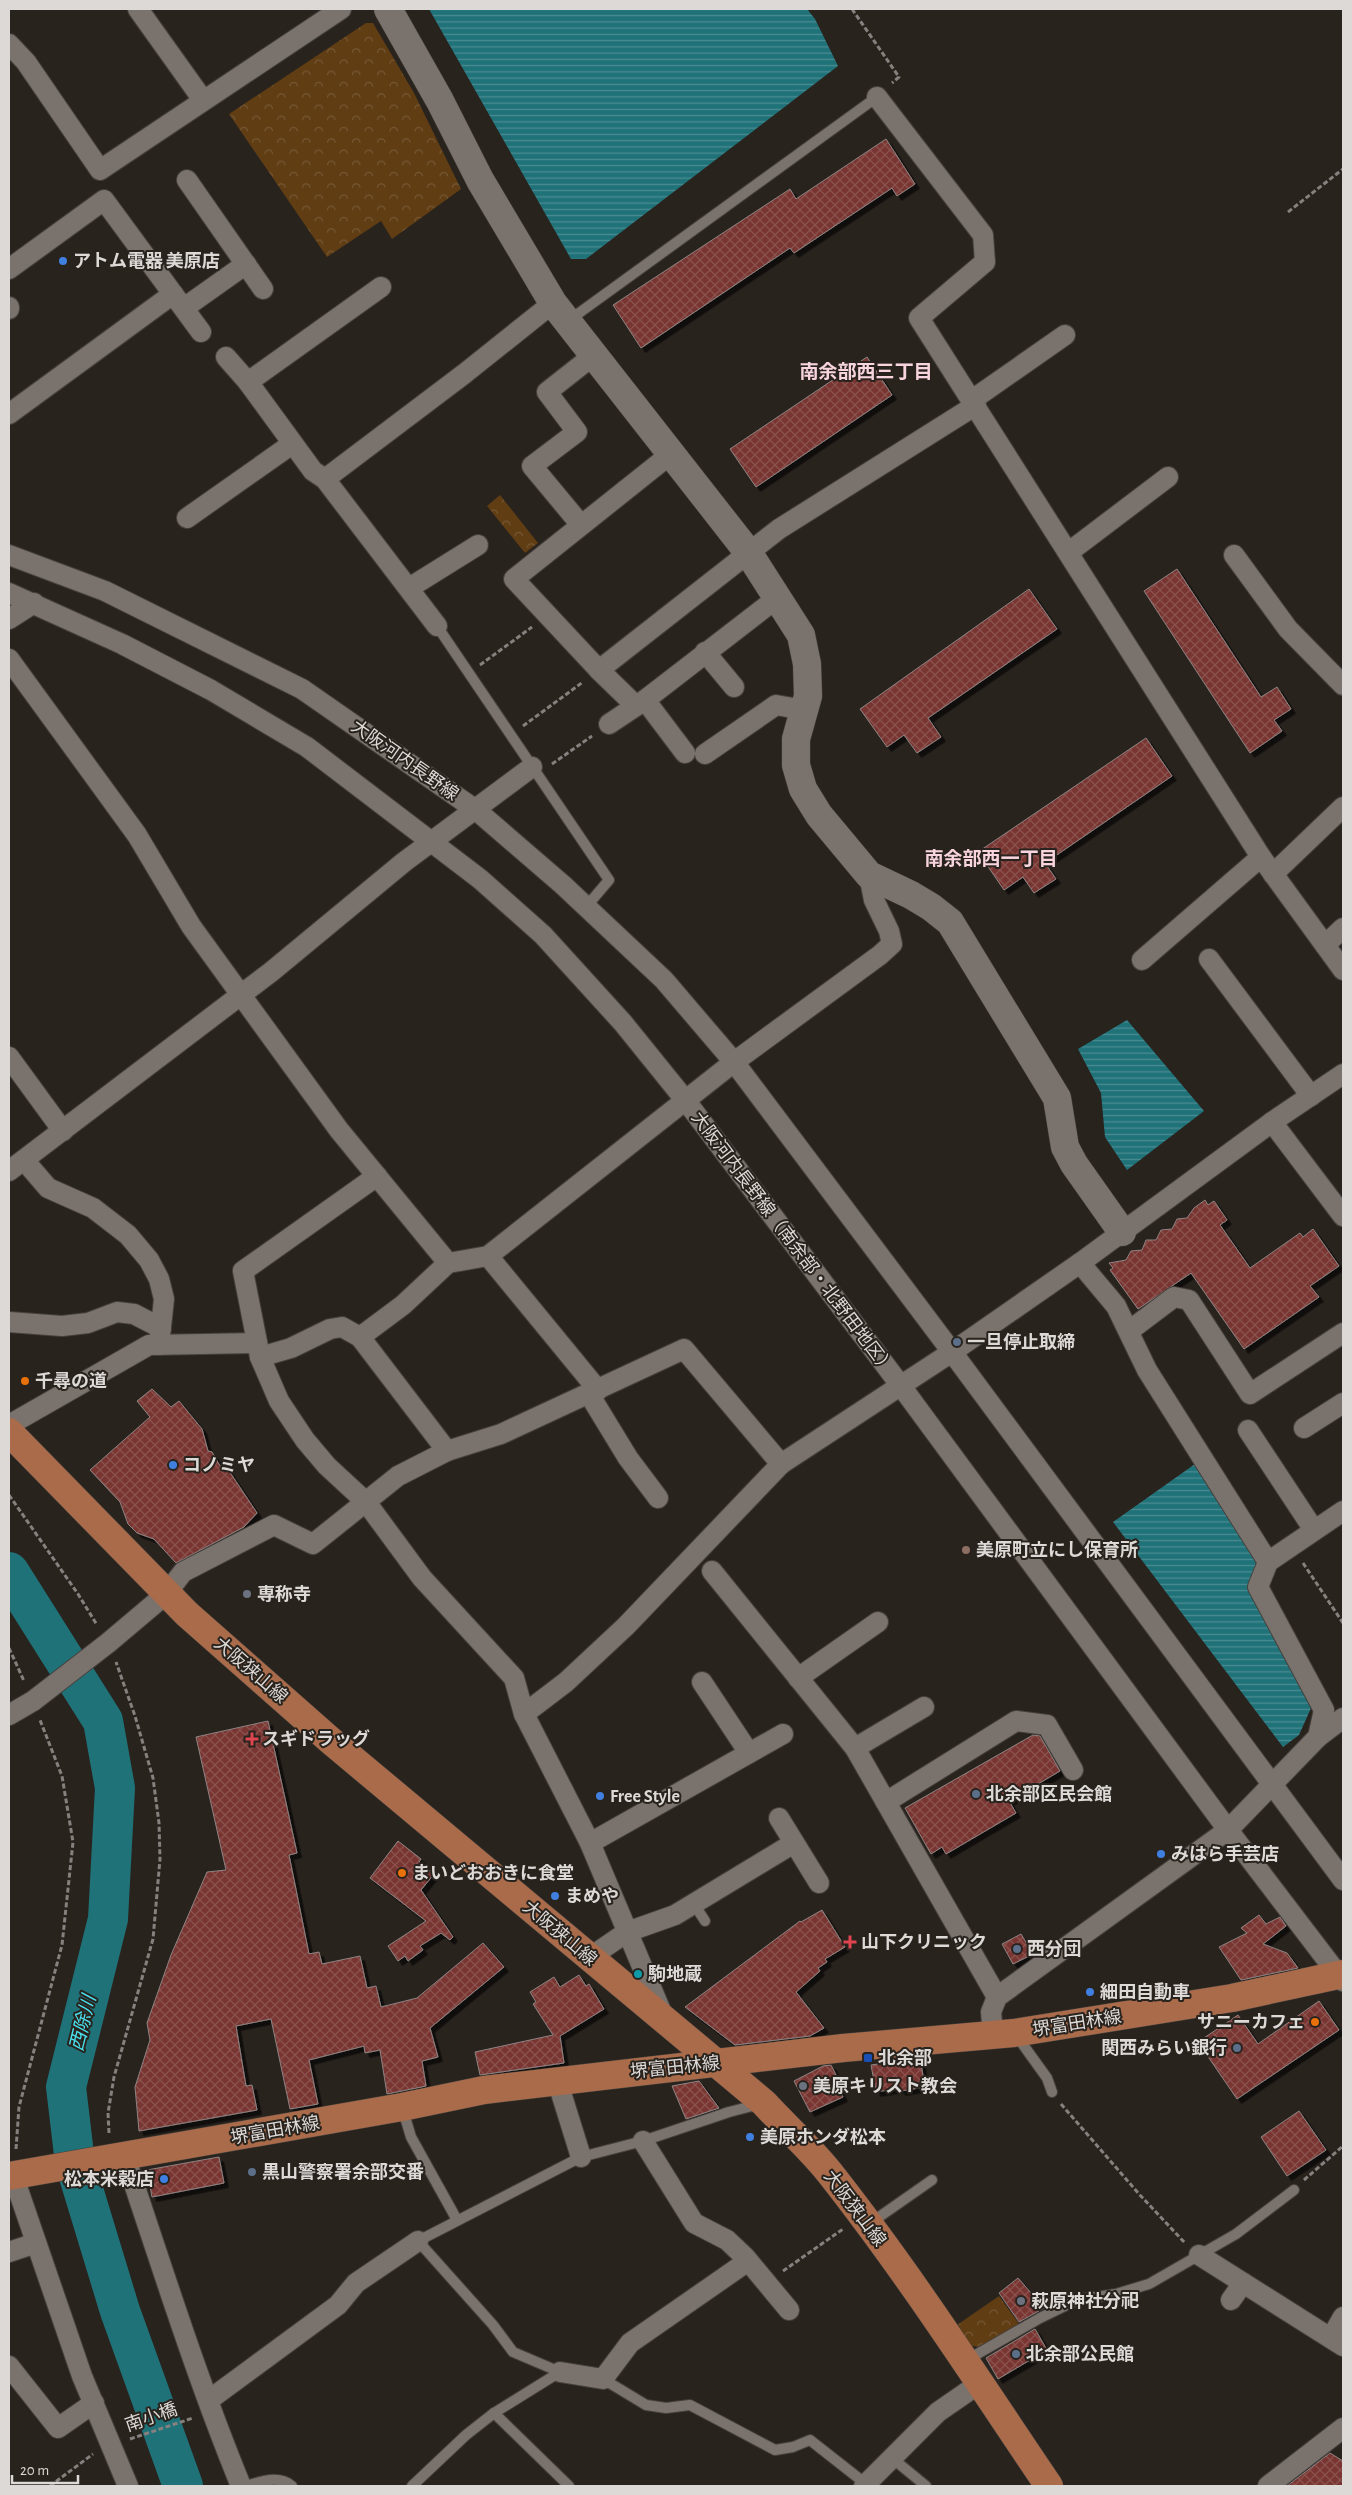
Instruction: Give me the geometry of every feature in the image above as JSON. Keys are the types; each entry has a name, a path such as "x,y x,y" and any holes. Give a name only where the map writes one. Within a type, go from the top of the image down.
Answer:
{"main road":[{"name":"大阪狭山線","path":"9,1432 166,1594 331,1741 764,2103 828,2170 972,2372 1050,2486"},
{"name":"堺富田林線","path":"15,2174 115,2150 402,2108 484,2090 843,2048 1004,2033 1232,1998 1342,1977"}],"street":[{"path":"9,44 26,62 100,170 202,100 341,9"},
{"path":"388,9 440,101 480,180 560,312 748,552 801,634 807,664 808,696 796,739 796,765 802,789 819,815 869,875 918,899 950,922 1057,1098 1064,1146 1074,1164 1122,1232"},
{"path":"140,10 202,100"},
{"path":"877,97 983,236 985,262 919,318 1261,857 1343,970"},
{"path":"188,180 264,289"},
{"path":"9,269 104,200 201,332"},
{"path":"9,414 178,301 246,264"},
{"path":"248,382 381,287"},
{"path":"325,479 464,374 560,312"},
{"path":"599,670 779,529 974,403 1065,335"},
{"path":"581,525 532,466 577,432 546,392 594,355"},
{"path":"226,357 248,382 292,444 314,471 325,479 436,626"},
{"path":"187,518 292,444"},
{"path":"672,453 514,578 599,670 640,703 685,753"},
{"path":"1069,552 1168,477"},
{"path":"409,588 478,545"},
{"name":"大阪河内長野線","path":"9,555 105,591 302,689 476,810 586,907 664,980 734,1062 952,1352 1343,1880"},
{"path":"1234,555 1288,629 1343,685"},
{"path":"9,593 122,644 211,690 307,747 480,879 543,935 623,1023 686,1101"},
{"path":"609,724 640,703 777,598"},
{"path":"9,619 34,603"},
{"path":"705,652 734,687"},
{"path":"9,659 138,835 190,926 240,995 339,1130 448,1263"},
{"path":"705,754 776,705 804,710"},
{"path":"9,1425 149,1345 160,1336 164,1299 159,1279 144,1254 128,1235 93,1208 48,1188 17,1166 240,995 404,862 476,810 490,796 535,770"},
{"path":"1273,874 1343,807"},
{"path":"1142,960 1261,857"},
{"path":"360,1337 403,1305 448,1263 488,1256 734,1062 880,955 892,944 889,932 874,900 869,875"},
{"path":"1325,945 1343,928"},
{"path":"1209,960 1244,989 1311,1096"},
{"path":"9,1057 63,1130"},
{"path":"524,1714 566,1682 626,1626 781,1464 952,1352 1080,1263 1272,1122 1343,1074"},
{"name":"大阪河内長野線（南余部・北野田地区）","path":"686,1101 901,1386 1228,1830 1342,1977"},
{"path":"1272,1122 1343,1216"},
{"path":"377,1176 243,1271 259,1350 279,1400 305,1440 327,1466 366,1502 422,1578 514,1678 524,1714 590,1843 666,2022"},
{"path":"488,1256 593,1392 628,1458 658,1498"},
{"path":"1080,1263 1116,1306 1147,1370 1268,1562"},
{"path":"1129,1331 1174,1297 1188,1300 1250,1394 1343,1333"},
{"path":"9,1322 62,1326 88,1323 118,1312 134,1314 160,1336 259,1350 292,1348 330,1328 342,1327 360,1337 447,1451"},
{"path":"9,1715 36,1699 106,1645 166,1594 183,1572 274,1524 313,1544 398,1476 447,1451 501,1434 684,1349 781,1464"},
{"path":"1304,1428 1343,1403"},
{"path":"1248,1430 1314,1530"},
{"path":"1318,1738 1324,1710 1258,1587 1268,1562 1343,1511"},
{"path":"712,1571 855,1748 997,1997"},
{"path":"798,1678 878,1622"},
{"path":"702,1682 749,1753"},
{"path":"855,1748 924,1707"},
{"path":"1004,2033 991,2012 997,1997 1228,1830 1318,1738 1343,1718"},
{"path":"886,1802 1016,1721 1047,1725 1073,1770"},
{"path":"590,1843 784,1734"},
{"path":"778,1818 819,1884"},
{"path":"590,1958 627,1932 675,1915 794,1843"},
{"path":"557,2080 581,2157"},
{"path":"643,2141 694,2223 727,2240 748,2261 789,2310"},
{"path":"115,2150 173,2302 204,2408 241,2486"},
{"path":"15,2174 36,2242 94,2403 128,2486"},
{"path":"204,2408 338,2305 356,2283 418,2241"},
{"path":"9,2252 36,2242"},
{"path":"1197,2256 1337,2342 1343,2317"},
{"path":"560,2372 603,2379 630,2343 748,2261"},
{"path":"1231,2300 1243,2283"},
{"path":"9,2366 58,2428 94,2403"},
{"path":"865,2485 938,2412 972,2372"},
{"path":"1268,2486 1343,2428"}],"lane":[{"path":"560,312 877,97"},
{"path":"436,626 609,880 586,907"},
{"path":"694,1904 706,1921"},
{"path":"1004,2033 1047,2078 1052,2092"},
{"path":"560,2372 513,2352 493,2325 418,2241 581,2157 643,2141 729,2112 764,2103"},
{"path":"402,2108 411,2137 457,2220"},
{"path":"865,2220 932,2180"},
{"path":"972,2372 1040,2318 1077,2300 1116,2294 1149,2284 1250,2224 1294,2190"},
{"path":"412,2486 466,2435 494,2413 560,2372"},
{"path":"603,2379 646,2405 666,2408 690,2406 775,2450 794,2447 810,2440 865,2485"},
{"path":"494,2413 569,2486"},
{"path":"892,2458 926,2486"},
{"path":"247,2486 265,2480 286,2482 292,2486"}],"path":[{"path":"852,9 899,76 877,97"},
{"path":"1288,212 1343,169"},
{"path":"468,673 549,615"},
{"path":"510,734 599,670"},
{"path":"535,770 609,724"},
{"path":"9,1495 78,1594 106,1645 135,1716 153,1778 159,1823 160,1859 153,1939 114,2077 108,2113 115,2150"},
{"path":"1291,1546 1343,1623"},
{"path":"9,1648 36,1699 62,1776 73,1842 62,1945 19,2107 15,2174"},
{"path":"1052,2092 1139,2194 1178,2233 1197,2256"},
{"path":"1294,2190 1343,2146"},
{"path":"766,2282 865,2220"},
{"name":"南小橋","path":"50,2486 110,2444 204,2408"}],"green space":[{"path":"366,23 373,23 414,93 461,189 392,239 381,221 327,257 229,114"},
{"path":"500,495 538,543 525,553 487,506"},
{"path":"999,2296 1019,2324 980,2347 972,2346 957,2325"}],"water":[{"path":"429,9 807,9 815,19 838,66 586,259 571,259"},
{"path":"1127,1020 1204,1111 1127,1170 1105,1137 1101,1093 1078,1049"},
{"path":"1195,1464 1258,1566 1248,1585 1311,1708 1299,1735 1283,1747 1113,1522"}],"building":[{"path":"886,139 915,184 897,196 892,188 794,253 790,248 641,348 613,305 790,189 796,199"},
{"path":"867,357 892,395 756,487 730,449"},
{"path":"1177,569 1261,697 1277,687 1291,709 1274,720 1282,731 1250,753 1144,591"},
{"path":"1029,589 1057,629 928,718 941,737 917,753 904,735 887,747 860,709"},
{"path":"1146,738 1172,776 1045,863 1056,879 1034,893 1023,877 1004,890 978,852"},
{"path":"1205,1200 1208,1205 1214,1201 1227,1220 1220,1225 1250,1268 1300,1233 1303,1237 1313,1229 1339,1266 1310,1286 1319,1297 1244,1349 1191,1273 1138,1309 1110,1270 1113,1268 1109,1263 1126,1260 1131,1251 1142,1250 1146,1240 1156,1240 1161,1230 1172,1229 1177,1219 1187,1218 1194,1208"},
{"path":"152,1389 171,1407 179,1401 202,1429 208,1451 212,1452 220,1466 229,1471 257,1513 244,1527 176,1563 154,1539 137,1533 128,1524 120,1502 90,1470 150,1417 137,1401"},
{"path":"268,1721 297,1853 289,1855 309,1954 319,1952 322,1964 360,1956 367,1988 376,1986 381,2007 417,1998 483,1943 504,1967 430,2028 438,2057 422,2061 426,2086 387,2094 380,2050 365,2053 364,2046 309,2060 318,2104 290,2109 271,2019 236,2026 246,2086 252,2085 257,2110 139,2131 135,2087 150,2040 147,2023 171,1955 207,1872 226,1870 196,1737"},
{"name":"北余部区民会館","path":"1033,1735 1040,1736 1060,1771 1009,1801 1016,1813 946,1854 942,1847 931,1854 905,1808"},
{"path":"398,1841 421,1859 419,1862 434,1874 421,1890 453,1937 450,1940 441,1933 420,1946 423,1950 408,1961 405,1956 398,1961 388,1946 426,1921 370,1878"},
{"path":"822,1910 845,1947 825,1959 827,1962 818,1968 820,1971 796,1992 824,2028 810,2036 735,2045 685,2007 800,1921"},
{"path":"1259,1915 1266,1924 1280,1917 1286,1926 1263,1944 1287,1953 1298,1968 1241,1980 1219,1947 1247,1933 1241,1928"},
{"name":"西分団","path":"1021,1934 1033,1954 1013,1964 1002,1944"},
{"path":"579,1975 586,1986 589,1984 604,2009 560,2036 564,2063 480,2075 475,2052 553,2035 533,2004 536,2002 530,1992 554,1977 560,1987"},
{"path":"1319,2001 1339,2030 1237,2099 1198,2042 1238,2015 1258,2044"},
{"path":"920,2058 925,2087 901,2091 900,2088 876,2092 871,2065"},
{"path":"831,2065 838,2079 835,2081 843,2097 810,2112 794,2081 823,2066"},
{"path":"699,2081 719,2108 686,2119 672,2086"},
{"path":"1299,2111 1326,2150 1287,2176 1261,2137"},
{"path":"219,2157 224,2183 152,2197 147,2170"},
{"name":"萩原神社分祀","path":"1018,2278 1044,2308 1019,2322 999,2293"},
{"name":"北余部公民館","path":"1035,2329 1047,2350 998,2379 986,2358"},
{"path":"1330,2453 1343,2461 1343,2486 1287,2486"}],"waterway":[{"name":"西除川","path":"9,1572 103,1721 115,1788 108,1919 66,2087 75,2163 120,2311 183,2486"}],"place":[{"name":"アトム電器 美原店","path":"63,261"},
{"name":"一旦停止取締","path":"957,1342"},
{"name":"千尋の道","path":"25,1381"},
{"name":"コノミヤ","path":"173,1465"},
{"name":"美原町立にし保育所","path":"966,1550"},
{"name":"専称寺","path":"247,1594"},
{"name":"スギドラッグ","path":"252,1739"},
{"name":"北余部区民会館","path":"976,1794"},
{"name":"Free Style","path":"600,1796"},
{"name":"みはら手芸店","path":"1161,1854"},
{"name":"まいどおおきに食堂","path":"402,1873"},
{"name":"まめや","path":"555,1896"},
{"name":"山下クリニック","path":"850,1942"},
{"name":"西分団","path":"1017,1949"},
{"name":"駒地蔵","path":"638,1974"},
{"name":"細田自動車","path":"1090,1992"},
{"name":"サニーカフェ","path":"1315,2022"},
{"name":"関西みらい銀行","path":"1237,2048"},
{"name":"北余部","path":"868,2058"},
{"name":"美原キリスト教会","path":"803,2086"},
{"name":"美原ホンダ松本","path":"750,2137"},
{"name":"黒山警察署余部交番","path":"252,2172"},
{"name":"松本米穀店","path":"164,2179"},
{"name":"萩原神社分祀","path":"1021,2301"},
{"name":"北余部公民館","path":"1016,2354"}],"district":[{"name":"南余部西三丁目","path":"866,371"},
{"name":"南余部西一丁目","path":"991,858"}]}
